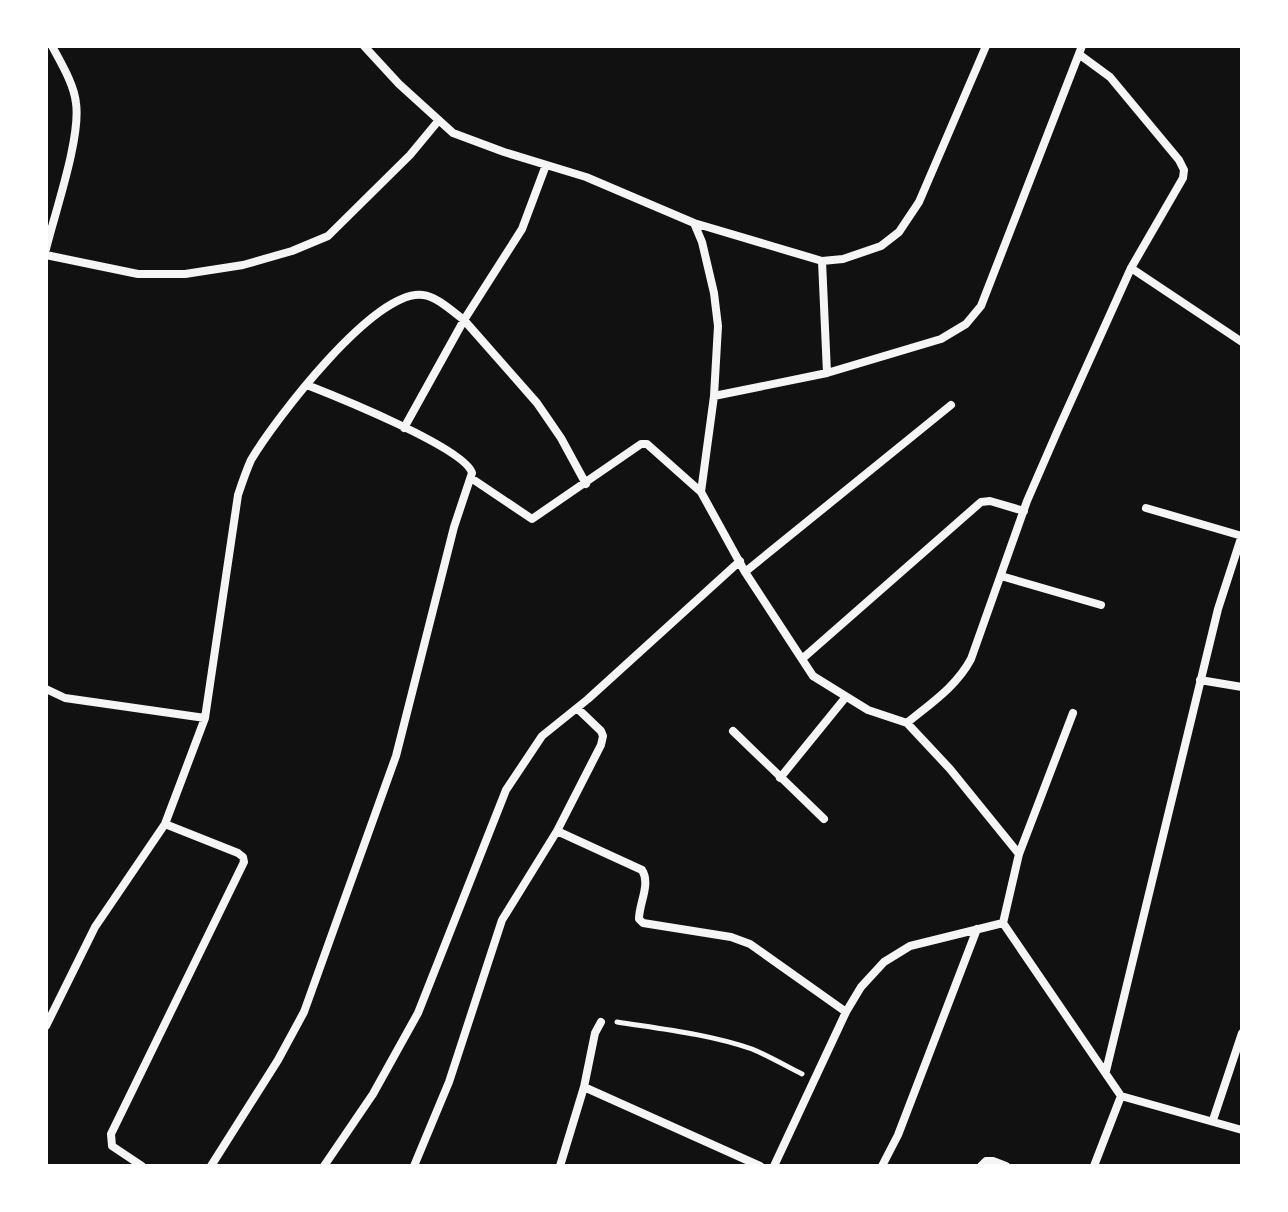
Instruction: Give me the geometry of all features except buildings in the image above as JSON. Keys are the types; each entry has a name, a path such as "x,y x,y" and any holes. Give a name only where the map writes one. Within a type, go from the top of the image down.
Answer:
{"street":[{"path":"46,249 75,136 76,102 52,46"},
{"path":"364,46 399,84 453,133 586,177 694,223 822,261 843,259 881,246 899,232 919,202 986,46"},
{"path":"714,396 827,373 941,339 966,324 981,306 1081,50 1110,77 1179,160 1184,170 1181,185 1131,268 1024,511 979,639 962,677 907,723"},
{"path":"46,255 138,274 185,274 243,265 292,251 328,236 410,155 439,120"},
{"path":"404,428 464,320 522,229 546,165"},
{"path":"694,223 702,242 717,315 714,396 701,492"},
{"path":"822,261 827,373"},
{"path":"1131,268 1242,342"},
{"path":"46,1026 95,927 165,824 205,718 238,495 251,461 327,359 386,305 406,295 425,294 464,320 537,403 561,438 586,484"},
{"path":"211,1166 278,1060 308,1000 396,756 454,527 471,478 468,464 404,428 307,385"},
{"path":"745,572 951,405"},
{"path":"471,478 532,519 641,444 647,444 701,492 745,572 813,676 868,710 907,723 950,769 1019,854"},
{"path":"802,659 981,502 990,501 1024,511"},
{"path":"1106,1071 1218,609 1242,536 1146,508"},
{"path":"324,1166 373,1094 418,1013 506,790 542,736 740,561"},
{"path":"1001,576 1101,605"},
{"path":"1200,680 1242,687"},
{"path":"46,689 65,698 205,718"},
{"path":"780,778 845,698"},
{"path":"414,1166 449,1082 502,920 557,831 603,736 577,708"},
{"path":"1073,713 1019,854 1003,923 1121,1096 1242,1130"},
{"path":"733,731 824,819"},
{"path":"142,1166 112,1146 111,1134 244,862 238,853 165,824"},
{"path":"557,831 642,870 646,879 639,919 643,923 731,937 750,944 846,1012"},
{"path":"774,1166 846,1012 861,987 884,962 910,946 1003,923"},
{"path":"882,1166 898,1135 977,929"},
{"path":"560,1166 584,1087 595,1033 601,1022"},
{"path":"1213,1120 1242,1033"},
{"path":"584,1087 760,1166"},
{"path":"1094,1166 1121,1096"},
{"path":"981,1166 986,1161 993,1161 1006,1166"}],"path":[{"path":"601,1022 732,1043 755,1050 814,1080"}]}
